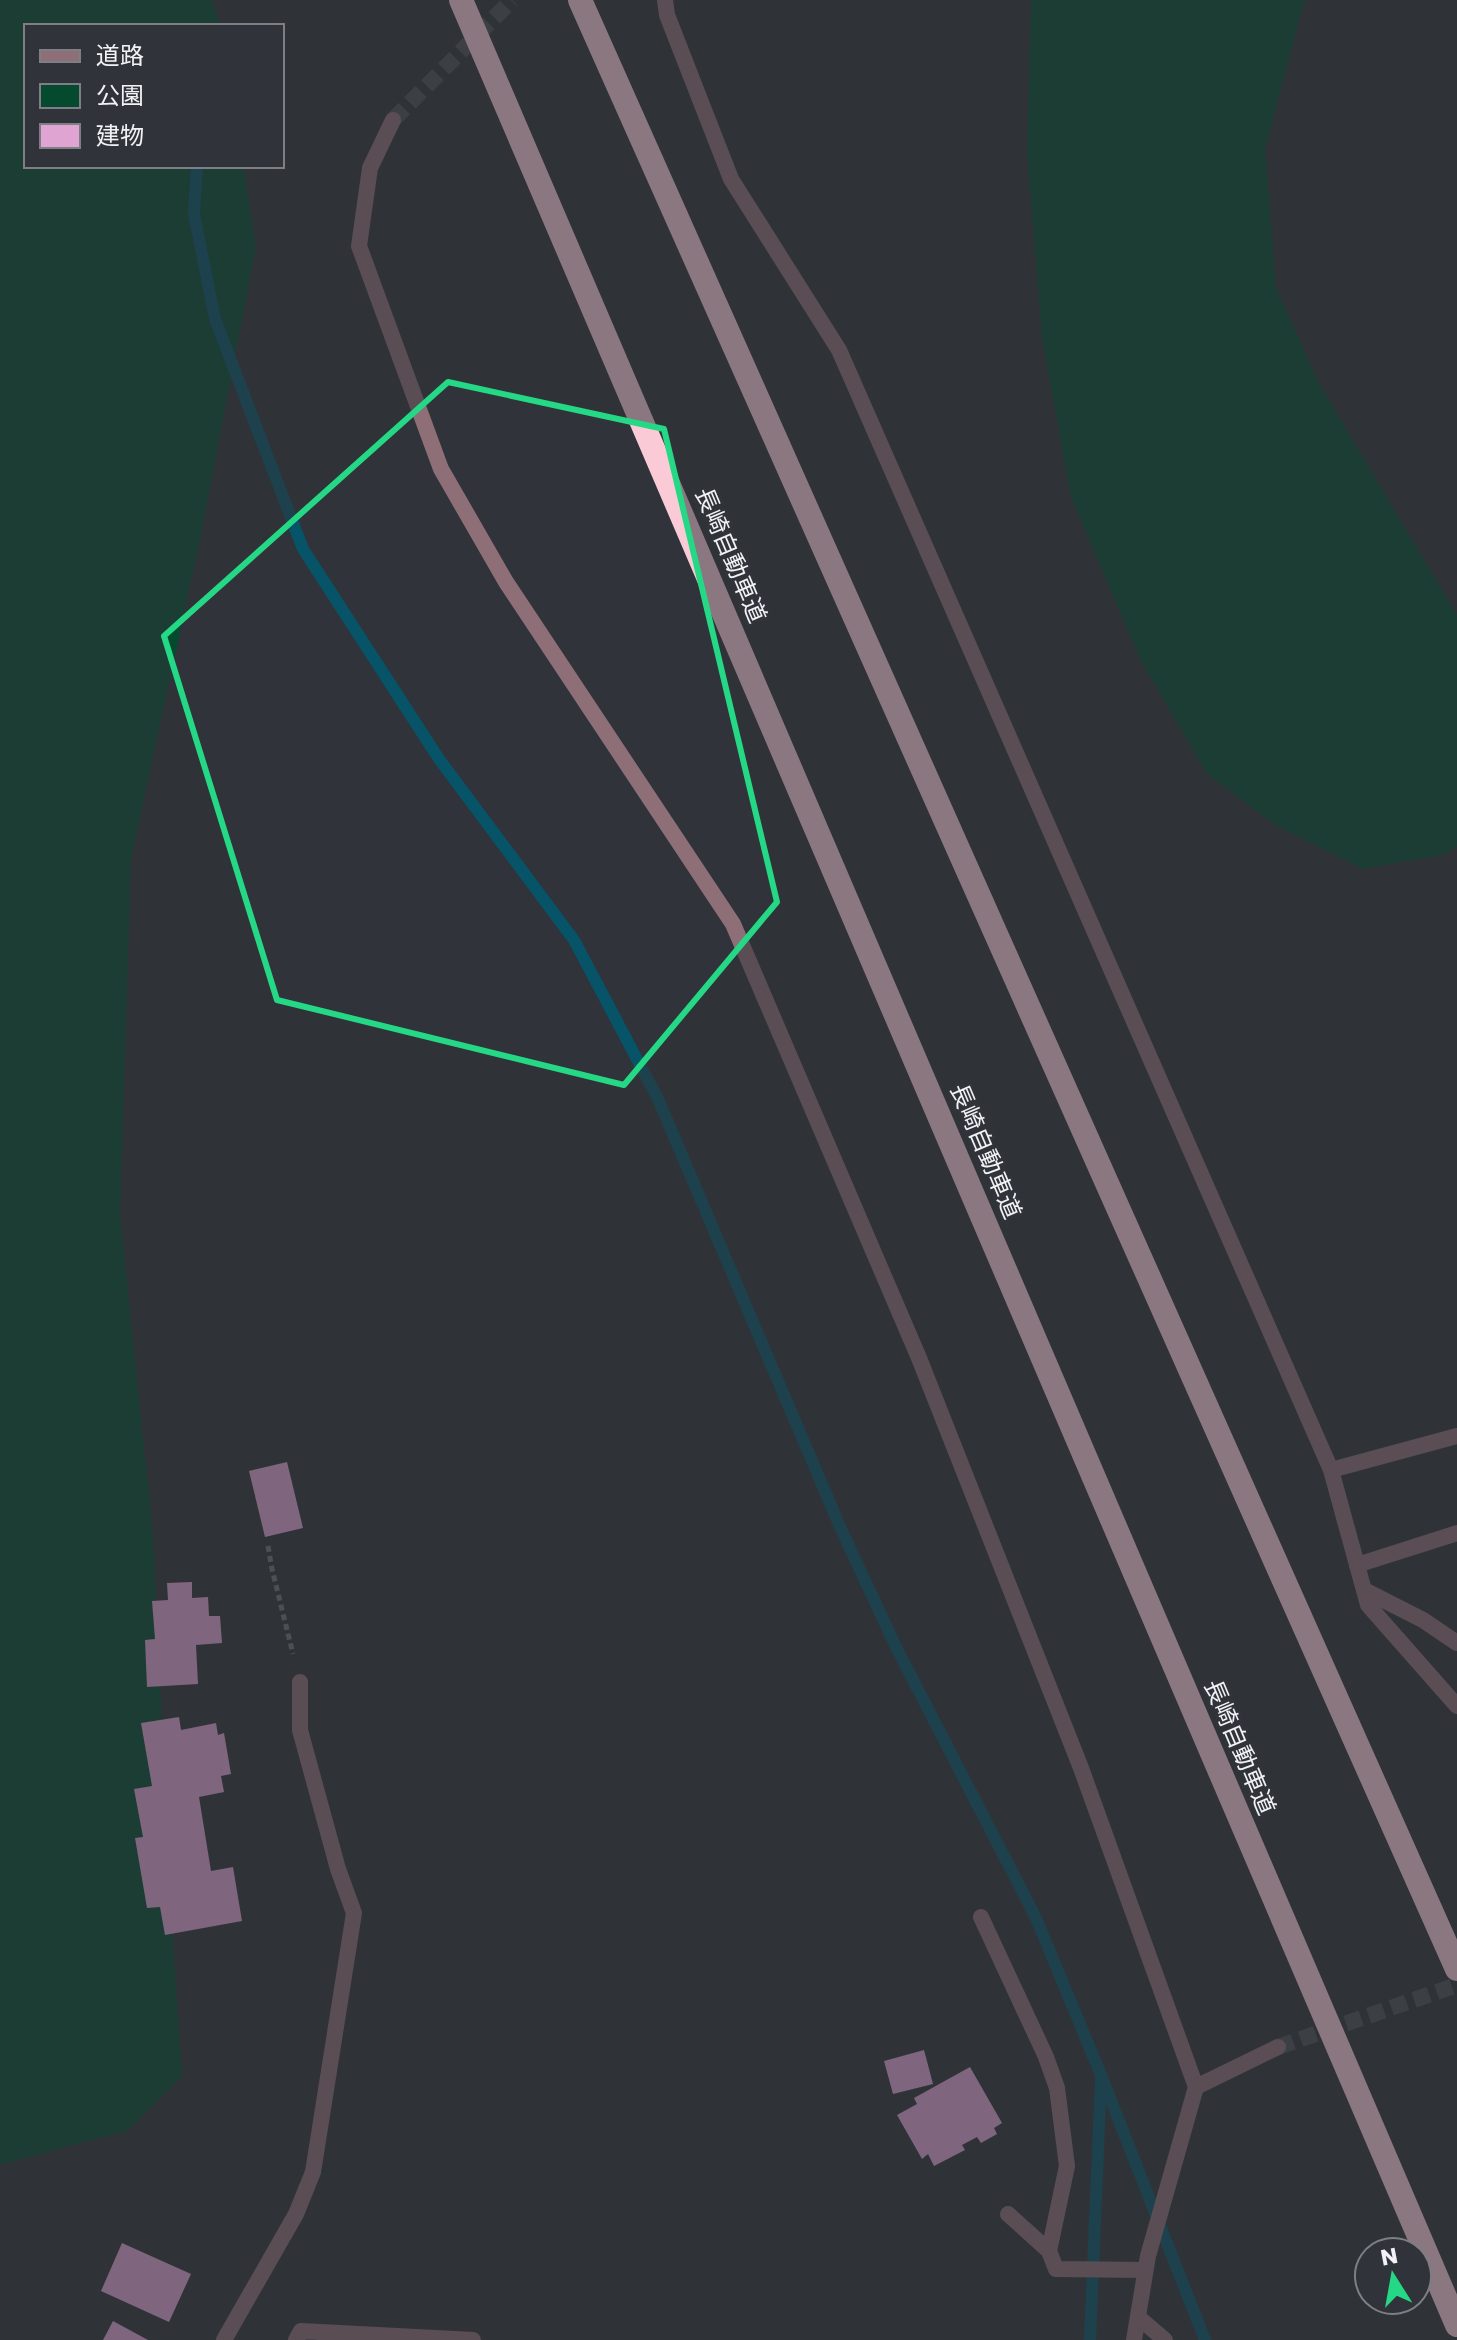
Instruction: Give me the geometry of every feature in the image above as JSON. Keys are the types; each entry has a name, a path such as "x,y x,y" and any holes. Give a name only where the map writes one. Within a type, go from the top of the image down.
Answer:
{"highway":[{"name":"長崎自動車道","path":"461,0 1457,2325"},
{"path":"580,0 1457,1969"}],"street":[{"path":"665,0 667,15 731,179 839,350 1331,1470 1368,1605 1457,1706"},
{"path":"393,120 370,168 359,246 441,469 506,582 733,924 919,1358 1081,1768 1196,2087 1146,2263 1134,2340"},
{"path":"1331,1470 1457,1436"},
{"path":"1357,1565 1457,1533"},
{"path":"1364,1590 1423,1620 1457,1643"},
{"path":"224,2340 296,2214 313,2172 354,1913 338,1869 300,1730 300,1682"},
{"path":"981,1917 1046,2057 1057,2088 1067,2166 1049,2251"},
{"path":"1196,2087 1278,2047"},
{"path":"1008,2214 1049,2251 1056,2269 1122,2270 1146,2263"},
{"path":"1138,2317 1165,2340"},
{"path":"296,2340 301,2331 473,2340"}],"path":[{"path":"268,1546 300,1682"}],"highlighted area":[{"path":"448,382 664,429 777,902 624,1085 277,1000 164,636"}],"green space":[{"path":"0,0 212,0 219,24 24,24 24,168 243,168 256,246 200,539 131,859 120,1214 153,1535 182,2076 128,2130 0,2165"},
{"path":"1031,0 1307,0 1303,5 1265,149 1276,288 1320,385 1457,615 1457,846 1446,854 1363,869 1277,826 1207,774 1141,661 1071,497 1042,338 1027,151"}],"building":[{"path":"287,1462 303,1528 265,1537 249,1471"},
{"path":"192,1582 192,1598 208,1597 209,1616 220,1616 222,1643 196,1645 198,1684 147,1687 145,1640 155,1639 152,1601 168,1600 167,1583"},
{"path":"179,1717 181,1730 216,1723 218,1735 224,1733 231,1774 221,1776 224,1792 199,1797 211,1871 233,1867 242,1921 165,1935 160,1907 147,1908 135,1838 143,1837 134,1789 152,1786 141,1723"},
{"path":"924,2050 933,2084 893,2094 884,2061"},
{"path":"970,2067 1002,2123 994,2128 997,2134 981,2143 977,2137 962,2145 965,2150 934,2166 928,2154 922,2159 897,2115 917,2104 914,2098"},
{"path":"122,2243 191,2274 169,2322 101,2291"},
{"path":"113,2321 148,2340 103,2340"}],"waterway":[{"path":"197,168 194,214 215,319 303,549 439,759 574,940 658,1099 841,1529 896,1647 1036,1918 1205,2340"},
{"path":"1090,2340 1101,2079"}],"tunnel":[{"path":"393,120 512,0"},
{"path":"1278,2047 1457,1985"}]}
